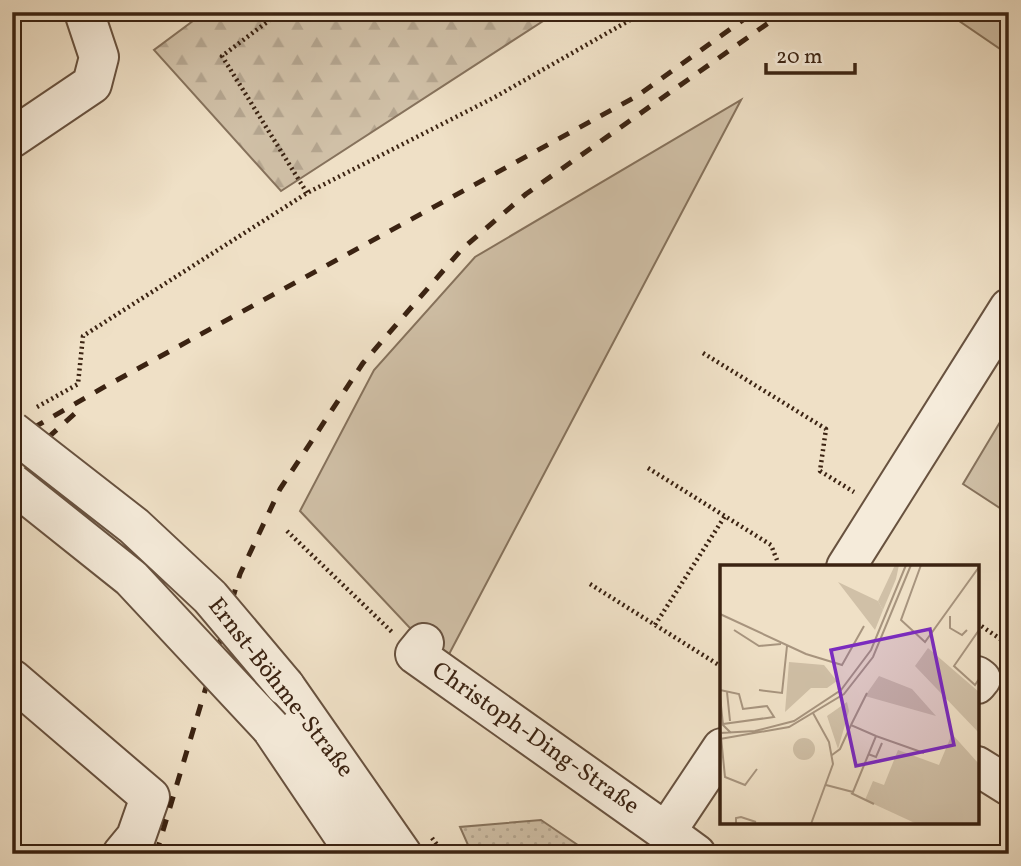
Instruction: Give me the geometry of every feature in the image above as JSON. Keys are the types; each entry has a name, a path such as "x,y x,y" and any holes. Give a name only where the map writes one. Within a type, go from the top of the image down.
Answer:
{"street":[{"path":"12,138 92,84 99,57 84,12"},
{"path":"847,565 1006,312"},
{"name":"Ernst-Böhme-Straße","path":"23,420 210,597 285,686 402,854"},
{"name":"Ernst-Böhme-Straße","path":"12,483 131,578 271,728 356,854"},
{"name":"Christoph-Ding-Straße","path":"419,649 681,843 720,753"},
{"path":"12,679 150,797 136,837 122,854"},
{"path":"979,767 1009,786"}],"path":[{"path":"23,420 78,384 83,336 307,193 495,97 644,12"},
{"path":"275,16 222,56 307,193"},
{"path":"703,353 826,429 820,471 882,510"},
{"path":"1009,462 1002,475 1009,479"},
{"path":"648,468 771,545 777,560"},
{"path":"655,625 725,516"},
{"path":"287,531 419,649"},
{"path":"590,584 720,666"},
{"path":"979,624 1009,645"}],"green space":[{"path":"205,12 557,12 281,191 154,50"},
{"path":"946,12 1009,12 1009,55"},
{"path":"741,100 447,658 424,643 300,511 374,370 475,257"},
{"path":"1009,407 1009,514 963,484"},
{"path":"541,820 591,854 472,854 460,827"}],"railway":[{"path":"12,440 637,96 754,12"},
{"path":"156,854 240,574 280,489 363,363 462,249 526,194 774,19"},
{"path":"12,470 82,407"}]}
